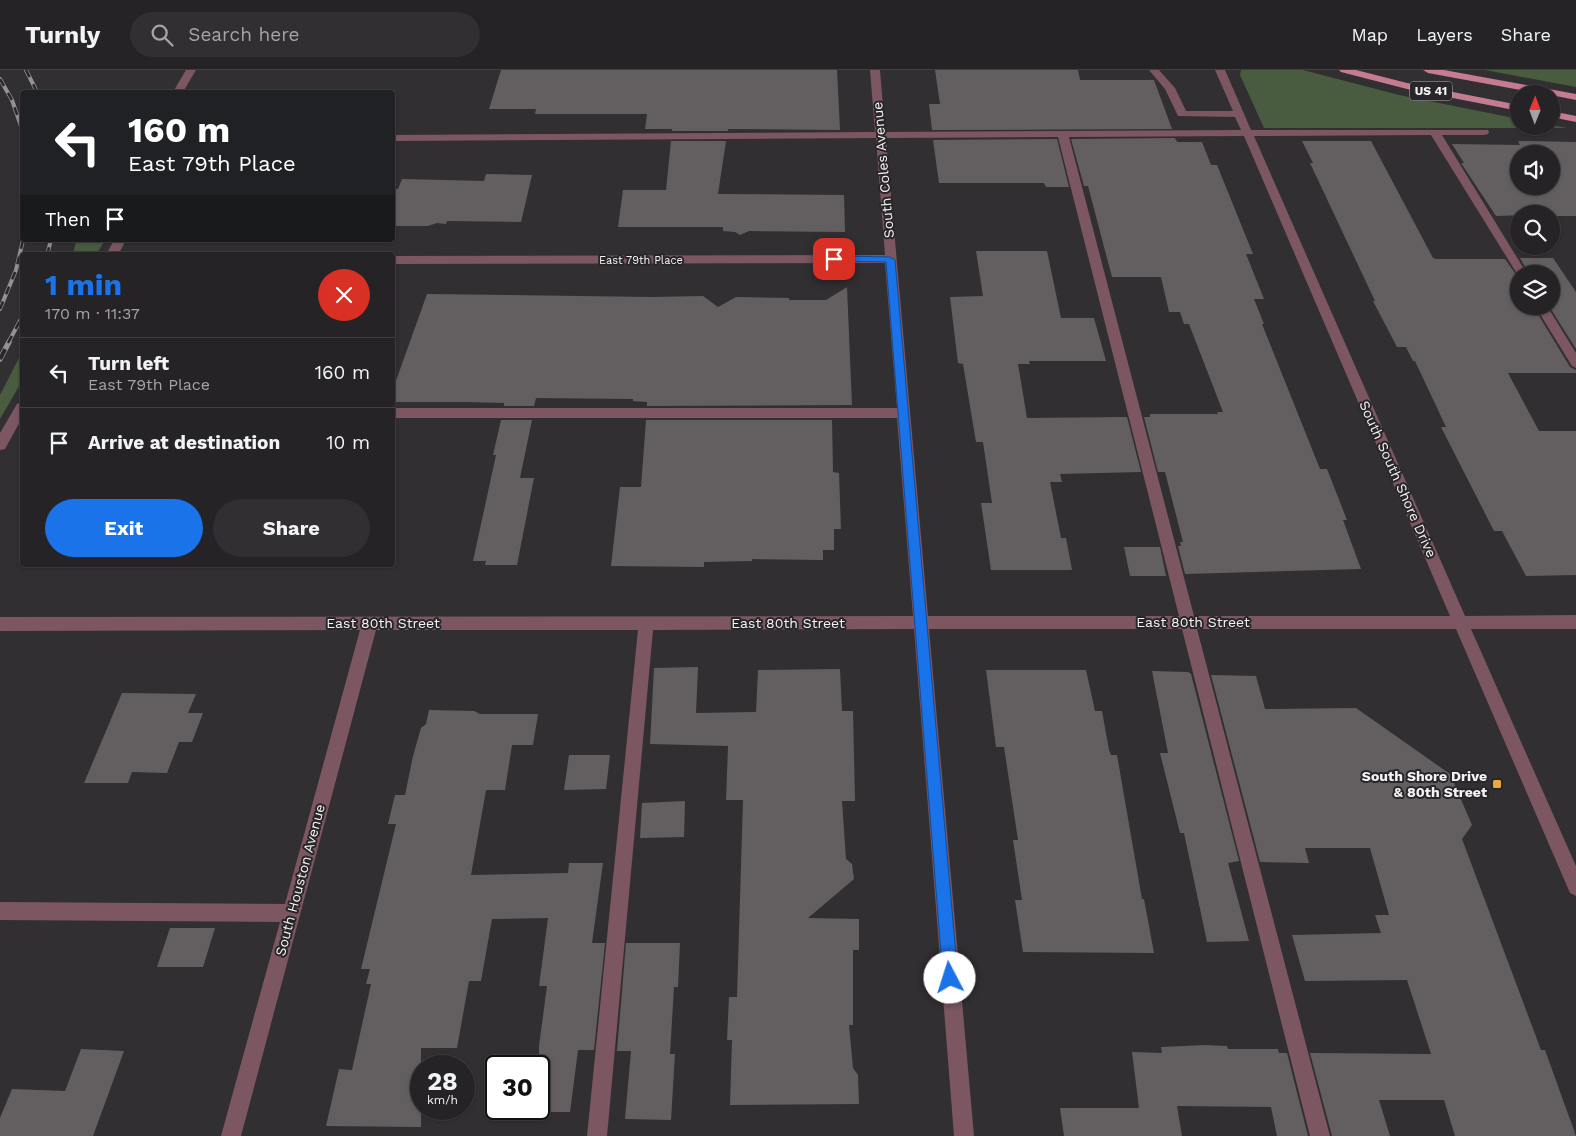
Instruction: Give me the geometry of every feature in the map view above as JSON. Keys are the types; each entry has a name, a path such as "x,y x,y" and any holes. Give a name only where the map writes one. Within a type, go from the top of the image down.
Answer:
{"main road":[{"name":"US 41","path":"1344,70 1407,86 1510,106"},
{"name":"US 41","path":"1428,70 1576,97"},
{"path":"1560,116 1576,119"}],"street":[{"path":"179,90 191,70"},
{"name":"South Coles Avenue","path":"875,70 964,1136"},
{"path":"1154,70 1170,88 1182,114 1239,114"},
{"name":"South South Shore Drive","path":"1220,70 1576,888"},
{"path":"395,138 1484,132"},
{"path":"1435,133 1516,265"},
{"path":"1063,135 1320,1136"},
{"name":"East 79th Place","path":"395,260 890,260"},
{"path":"1547,315 1576,363"},
{"path":"395,413 903,412"},
{"path":"0,445 20,413"},
{"name":"East 80th Street","path":"0,624 1576,622"},
{"name":"South Houston Avenue","path":"231,1136 370,623"},
{"path":"597,1136 646,623"},
{"path":"0,911 292,912"}],"green space":[{"path":"1241,70 1303,70 1399,95 1510,117 1510,128 1264,128 1240,75"},
{"path":"1485,70 1576,70 1576,87"},
{"path":"76,242 104,242 98,252 74,252"},
{"path":"20,356 20,384 0,419 0,395"}],"building":[{"path":"501,70 837,70 840,130 728,129 728,131 672,131 672,129 645,129 647,114 535,114 536,109 489,109"},
{"path":"935,70 1078,70 1080,80 1154,80 1172,129 932,130 929,104 940,104"},
{"path":"1175,138 1177,142 1202,142 1211,165 1217,165 1253,254 1246,254 1264,299 1254,299 1264,324 1262,324 1320,469 1327,469 1347,520 1343,520 1361,569 1185,574 1178,546 1181,546 1180,542 1183,542 1165,472 1158,472 1144,417 1150,417 1150,414 1218,414 1217,412 1223,412 1189,324 1184,324 1180,312 1169,312 1161,277 1112,277 1088,186 1084,186 1071,139"},
{"path":"1057,139 1069,187 1046,187 1044,183 939,183 933,140"},
{"path":"671,141 726,141 718,194 844,195 845,232 749,231 740,235 735,232 723,231 723,227 618,227 623,190 666,190"},
{"path":"1302,141 1371,141 1433,258 1505,259 1510,266 1510,315 1538,315 1570,367 1576,370 1576,373 1508,373 1539,431 1576,431 1576,575 1526,576 1502,531 1494,531 1441,427 1446,427 1415,361 1413,361 1406,347 1397,347 1373,301 1375,301 1310,163 1313,163"},
{"path":"1518,141 1576,142 1576,216 1560,216 1560,205 1510,205 1510,215 1496,216 1461,163 1464,163 1452,144 1520,145"},
{"path":"486,174 532,175 521,222 447,221 446,224 437,223 428,226 395,226 395,189 398,189 402,179 484,181"},
{"path":"976,251 1047,251 1061,318 1094,318 1106,361 1029,361 1030,364 1018,364 1027,418 1127,417 1141,472 1060,474 1062,482 1050,482 1061,538 1066,538 1072,570 991,570 981,503 992,503 983,442 976,442 963,364 958,363 950,297 983,296"},
{"path":"1520,258 1553,258 1558,265 1524,265"},
{"path":"1560,268 1576,292 1576,349 1555,315 1560,315"},
{"path":"847,287 852,405 647,406 647,402 633,401 633,399 536,398 534,406 504,406 504,403 395,402 395,384 427,294 703,296 718,307 736,297 826,300"},
{"path":"501,420 532,420 520,478 534,478 517,565 485,565 486,561 473,561 496,455 493,455"},
{"path":"646,420 832,420 833,472 839,473 841,529 834,529 834,550 823,550 823,560 752,559 752,561 704,562 704,567 611,566 620,487 641,487"},
{"path":"1124,547 1160,547 1166,576 1130,576"},
{"path":"698,667 696,713 756,712 758,670 840,669 842,711 853,711 855,801 842,801 846,859 852,864 854,879 808,918 859,919 859,950 853,950 853,1025 849,1025 853,1068 858,1075 859,1104 730,1105 732,1040 727,1040 729,997 737,997 743,800 726,800 728,746 650,744 654,668"},
{"path":"986,670 1086,670 1095,711 1102,711 1109,750 1111,755 1117,755 1142,899 1144,899 1154,953 1023,952 1015,900 1022,900 1013,840 1018,840 1004,747 996,747"},
{"path":"1152,671 1188,672 1191,674 1239,861 1228,863 1249,941 1207,942 1184,833 1180,833 1160,753 1168,753"},
{"path":"1211,675 1256,676 1265,709 1356,708 1450,774 1472,825 1462,839 1541,1050 1545,1050 1576,1136 1455,1136 1444,1100 1379,1100 1390,1136 1332,1136 1310,1053 1431,1054 1407,980 1305,981 1292,935 1381,933 1375,915 1389,915 1370,848 1305,848 1309,863 1260,862"},
{"path":"122,693 196,694 188,713 203,713 192,742 179,742 167,773 132,772 128,783 84,783"},
{"path":"429,710 474,711 480,714 538,714 533,745 512,745 505,790 486,790 471,875 568,873 569,863 603,863 592,943 605,943 594,1050 578,1050 570,1112 550,1112 550,1055 539,1055 547,986 539,986 548,918 492,919 481,981 469,981 457,1048 421,1048 421,1055 410,1055 410,1120 421,1120 421,1127 326,1126 339,1069 352,1070 371,984 366,984 370,969 361,969 396,824 388,824 395,795 405,795 421,728 426,724"},
{"path":"569,755 610,755 606,789 564,790"},
{"path":"685,801 684,837 640,838 642,803"},
{"path":"170,928 215,928 203,967 157,967"},
{"path":"626,943 680,943 678,987 674,987 670,1054 675,1054 671,1120 625,1119 631,1051 617,1051"},
{"path":"1227,1046 1228,1049 1278,1049 1279,1053 1287,1053 1308,1136 1277,1136 1271,1107 1177,1106 1182,1136 1064,1136 1060,1108 1139,1108 1132,1052 1162,1053 1161,1047"},
{"path":"81,1049 124,1051 93,1136 0,1136 0,1118 12,1089 65,1091"}],"railway":[{"path":"26,70 36,90"},
{"path":"0,79 12,100 20,123"},
{"path":"20,252 23,242"},
{"path":"48,252 50,242"},
{"path":"0,309 16,270 20,253"},
{"path":"8,343 20,321"},
{"path":"0,359 9,342"}],"place":[{"name":"South Shore Drive & 80th Street","path":"1497,784"}],"route":[{"path":"834,259 890,260 950,978"}]}
